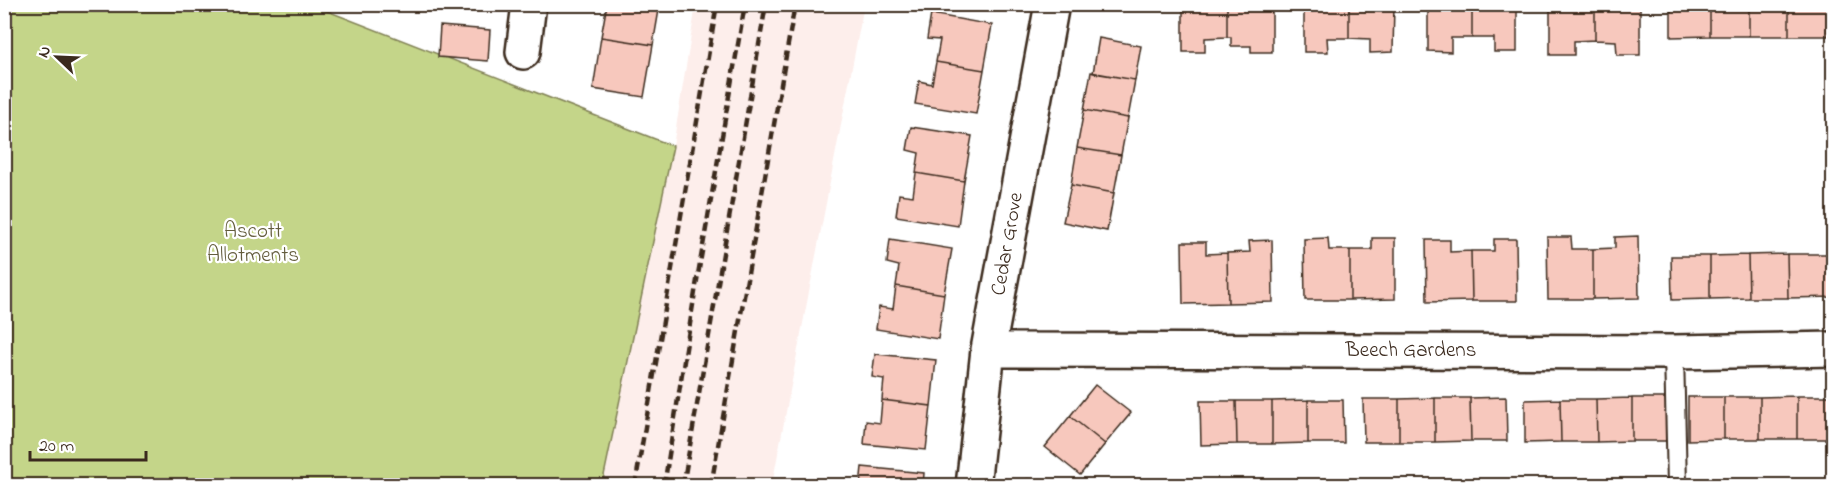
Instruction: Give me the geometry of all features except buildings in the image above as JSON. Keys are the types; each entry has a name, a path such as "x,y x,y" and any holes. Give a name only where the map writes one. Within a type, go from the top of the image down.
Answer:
{"street":[{"path":"523,52 529,4"},
{"name":"Cedar Grove","path":"973,486 988,350 1052,4"},
{"name":"Beech Gardens","path":"988,350 1674,352 1833,349"}],"lane":[{"path":"1674,352 1677,486"}],"shaded area":[{"path":"696,5 864,5 772,485 602,485 673,146"}],"green space":[{"name":"Ascott Allotments","path":"4,5 312,5 673,146 602,485 5,485"}],"railway":[{"path":"635,486 717,4"},
{"path":"664,486 745,4"},
{"path":"683,486 766,4"},
{"path":"711,486 795,4"}]}
